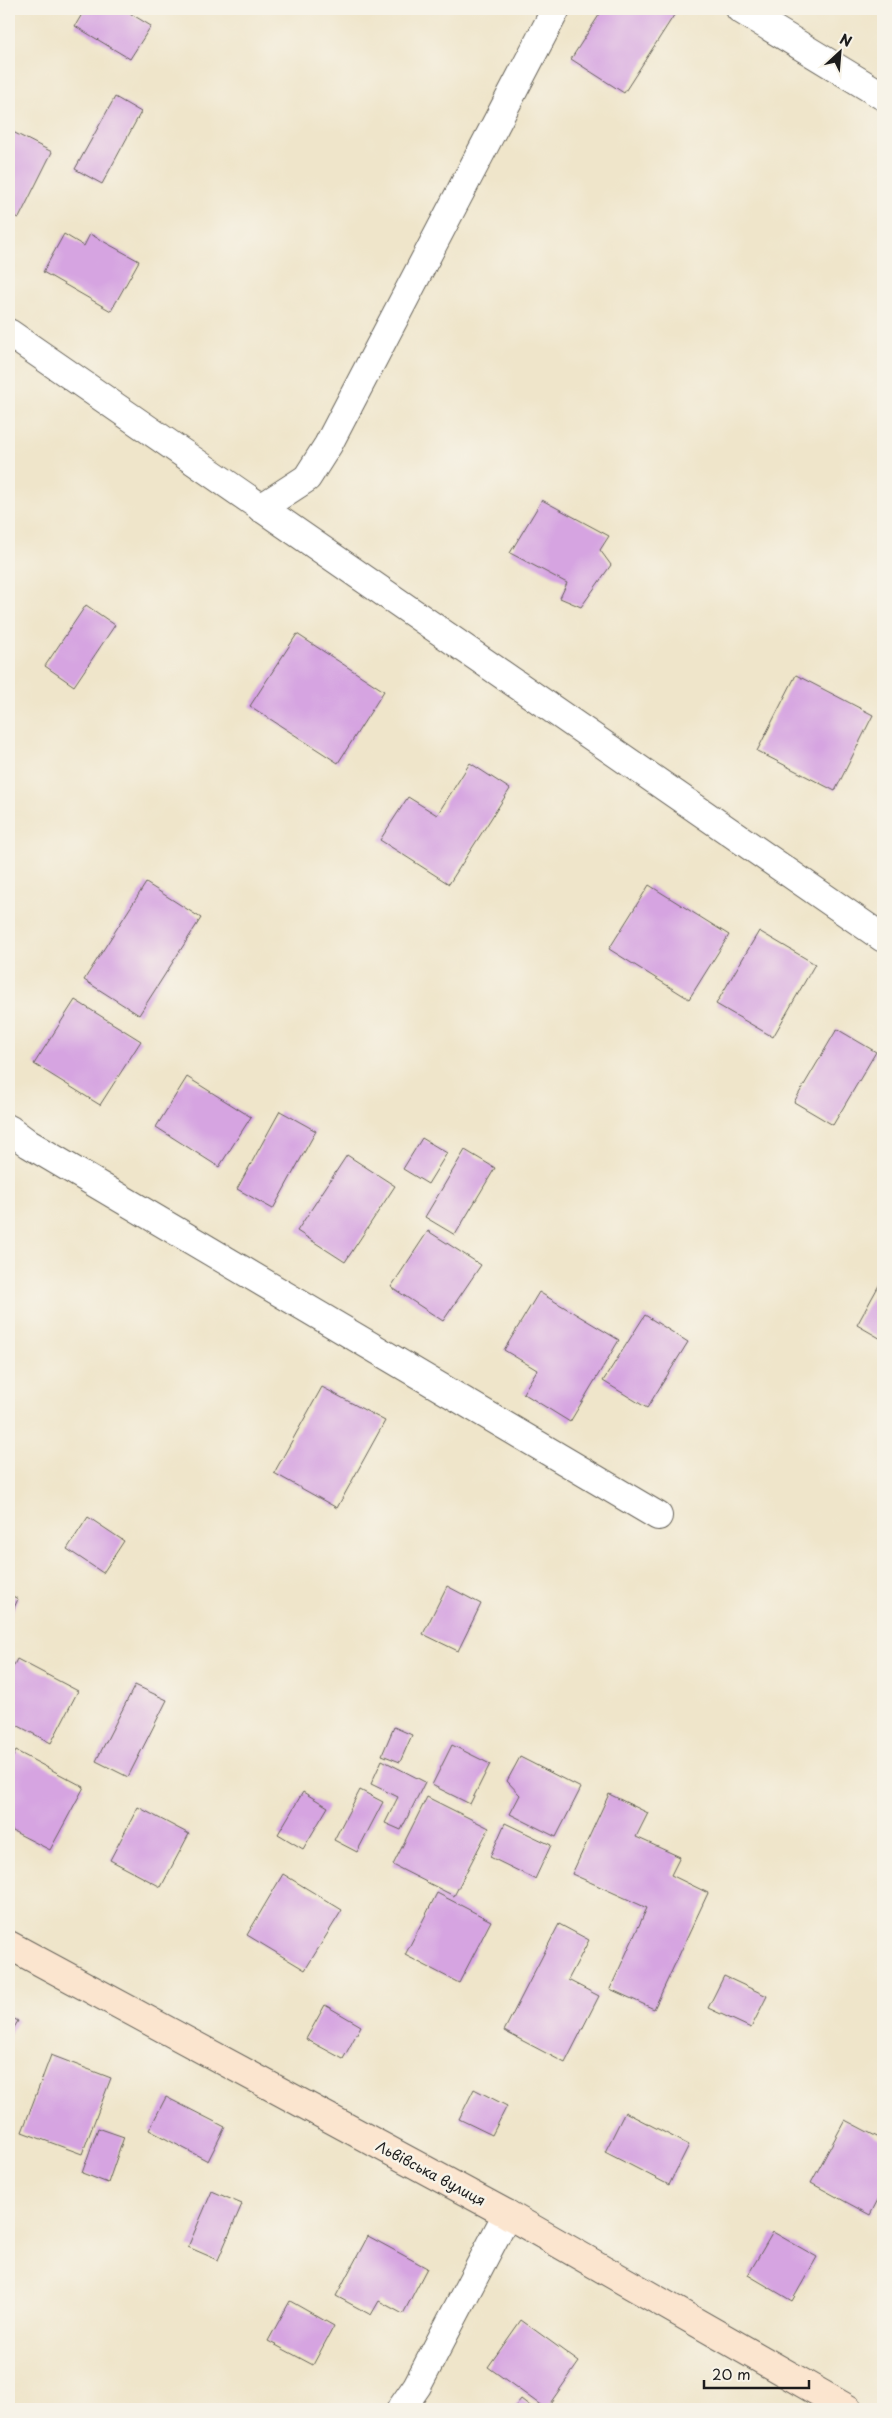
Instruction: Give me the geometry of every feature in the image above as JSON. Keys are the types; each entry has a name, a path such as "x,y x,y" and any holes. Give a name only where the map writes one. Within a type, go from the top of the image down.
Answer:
{"main road":[{"name":"Львівська вулиця","path":"9,1945 507,2214 848,2409"}],"street":[{"path":"261,508 307,478 328,444 556,9"},
{"path":"740,9 883,96"},
{"path":"9,333 883,938"},
{"path":"9,1129 46,1154 658,1516"},
{"path":"401,2409 417,2386 507,2214"}],"building":[{"path":"85,9 123,9 151,26 130,59 75,26"},
{"path":"603,9 678,9 624,93 571,59"},
{"path":"115,97 141,112 102,184 75,169"},
{"path":"9,130 52,152 19,218 9,213"},
{"path":"64,234 84,246 90,234 139,261 111,311 43,272"},
{"path":"542,500 609,536 600,550 611,565 581,607 560,598 567,583 510,553"},
{"path":"86,605 115,625 74,686 45,666"},
{"path":"297,634 384,691 338,763 250,706"},
{"path":"796,675 873,715 835,791 757,751"},
{"path":"470,763 510,789 449,884 380,840 408,797 437,815"},
{"path":"146,883 201,918 139,1015 84,980"},
{"path":"649,885 729,935 689,999 609,949"},
{"path":"759,931 815,964 773,1037 716,1004"},
{"path":"75,1000 141,1041 100,1105 34,1064"},
{"path":"837,1029 876,1052 833,1125 794,1102"},
{"path":"187,1077 251,1117 219,1167 156,1127"},
{"path":"280,1111 316,1131 273,1209 237,1189"},
{"path":"422,1138 447,1153 428,1184 403,1169"},
{"path":"465,1150 495,1168 455,1235 425,1217"},
{"path":"347,1155 395,1186 345,1262 297,1231"},
{"path":"428,1231 481,1265 443,1321 391,1287"},
{"path":"883,1278 883,1340 857,1325"},
{"path":"539,1292 619,1340 570,1422 523,1393 537,1370 504,1350"},
{"path":"645,1315 688,1342 647,1408 603,1381"},
{"path":"322,1387 385,1421 337,1508 274,1473"},
{"path":"88,1517 124,1541 103,1573 67,1549"},
{"path":"447,1586 481,1604 458,1651 423,1634"},
{"path":"9,1594 18,1599 9,1619"},
{"path":"17,1659 78,1691 51,1743 9,1721 9,1675"},
{"path":"135,1685 167,1700 128,1777 96,1761"},
{"path":"394,1727 412,1735 400,1762 382,1755"},
{"path":"452,1745 490,1764 470,1804 432,1785"},
{"path":"16,1751 84,1787 50,1850 9,1829 9,1764"},
{"path":"520,1757 581,1788 556,1837 510,1814 520,1795 507,1781"},
{"path":"382,1760 425,1782 401,1830 385,1823 398,1797 371,1784"},
{"path":"360,1790 383,1802 357,1852 334,1840"},
{"path":"303,1792 328,1807 303,1849 278,1834"},
{"path":"609,1794 648,1813 636,1837 680,1857 671,1875 708,1893 654,2009 610,1989 647,1908 572,1874"},
{"path":"427,1797 489,1828 454,1896 393,1865"},
{"path":"138,1807 189,1834 161,1887 110,1860"},
{"path":"505,1823 551,1845 535,1879 490,1857"},
{"path":"283,1874 342,1910 305,1970 247,1935"},
{"path":"437,1893 491,1921 459,1983 405,1955"},
{"path":"559,1924 589,1940 568,1980 599,1996 565,2063 504,2031"},
{"path":"724,1976 767,1996 751,2028 708,2008"},
{"path":"325,2005 361,2026 343,2059 306,2039"},
{"path":"9,2016 18,2021 9,2036"},
{"path":"51,2055 111,2078 82,2154 22,2132"},
{"path":"474,2089 507,2106 492,2135 459,2119"},
{"path":"166,2097 225,2127 208,2161 149,2130"},
{"path":"625,2112 689,2145 669,2185 605,2152"},
{"path":"845,2120 883,2140 883,2190 870,2215 811,2183"},
{"path":"98,2128 124,2137 108,2183 82,2173"},
{"path":"212,2191 242,2204 218,2260 188,2247"},
{"path":"773,2232 817,2257 792,2301 748,2275"},
{"path":"368,2236 427,2268 403,2314 379,2301 371,2315 336,2296"},
{"path":"290,2301 334,2326 313,2365 268,2341"},
{"path":"521,2320 579,2362 546,2409 488,2367"},
{"path":"521,2399 534,2409 513,2409"}]}
